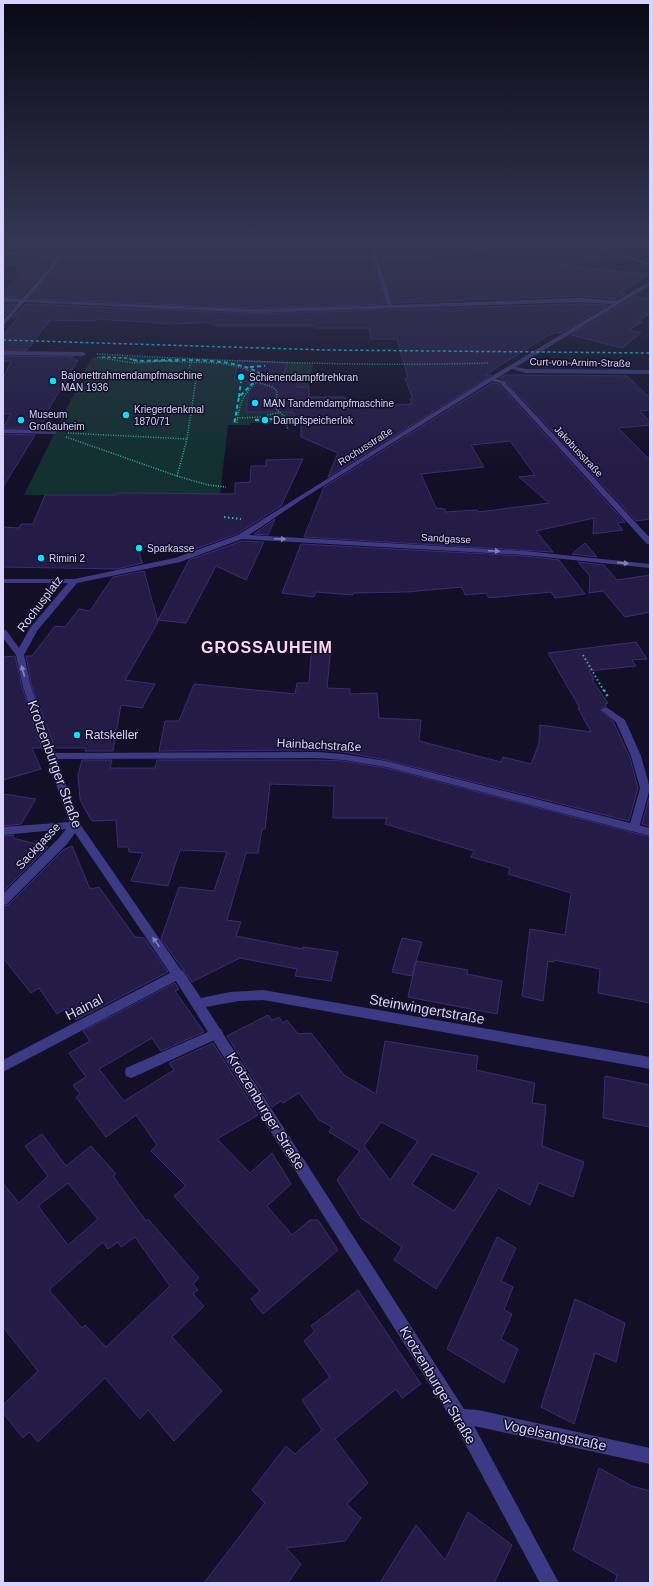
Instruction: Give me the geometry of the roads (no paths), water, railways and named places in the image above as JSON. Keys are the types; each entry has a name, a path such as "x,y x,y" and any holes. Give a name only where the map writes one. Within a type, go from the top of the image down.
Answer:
{"street":[{"name":"Rochusstraße","path":"74,581 177,560 241,537 302,497 491,379 593,318"},
{"path":"3,353 83,354"},
{"name":"Curt-von-Arnim-Straße","path":"511,367 526,371 647,372"},
{"path":"647,372 650,377"},
{"name":"Jakobusstraße","path":"491,379 502,382 650,542"},
{"path":"3,431 54,432"},
{"name":"Sandgasse","path":"241,537 525,553 650,566"},
{"name":"Rochusplatz","path":"3,581 74,581"},
{"name":"Rochusplatz","path":"3,632 20,655 32,630 47,615 74,581"},
{"name":"Krotzenburger Straße","path":"20,655 27,687 75,825 179,974 460,1417 550,1583"},
{"path":"606,710 620,720 636,756 645,788 634,828"},
{"name":"Hainbachstraße","path":"50,756 317,755 349,758 386,764 650,832"},
{"path":"3,831 75,825"},
{"name":"Sackgasse","path":"3,901 62,842 75,825"},
{"name":"Hainal","path":"3,1066 179,974"},
{"name":"Steinwingertstraße","path":"198,1004 226,997 243,995 263,996 650,1063"},
{"path":"131,1072 217,1033"},
{"name":"Vogelsangstraße","path":"460,1417 478,1418 650,1456"}],"railway":[{"path":"3,340 326,350 650,353"},
{"path":"102,357 126,358 134,360"},
{"path":"134,360 214,361 238,365 259,373 259,377 239,397"},
{"path":"153,361 178,361"},
{"path":"250,367 265,366"},
{"path":"239,397 242,373"},
{"path":"234,425 239,397"},
{"path":"255,420 276,419"}],"place":[{"name":"Schienendampfdrehkran","path":"241,377"},
{"name":"Bajonettrahmendampfmaschine MAN 1936","path":"53,381"},
{"name":"MAN Tandemdampfmaschine","path":"255,403"},
{"name":"Kriegerdenkmal 1870/71","path":"126,415"},
{"name":"Museum Großauheim","path":"21,420"},
{"name":"Dampfspeicherlok","path":"265,420"},
{"name":"Sparkasse","path":"139,548"},
{"name":"Rimini 2","path":"41,558"},
{"name":"Ratskeller","path":"77,735"}],"district":[{"name":"GROSSAUHEIM","path":"267,647"}]}
